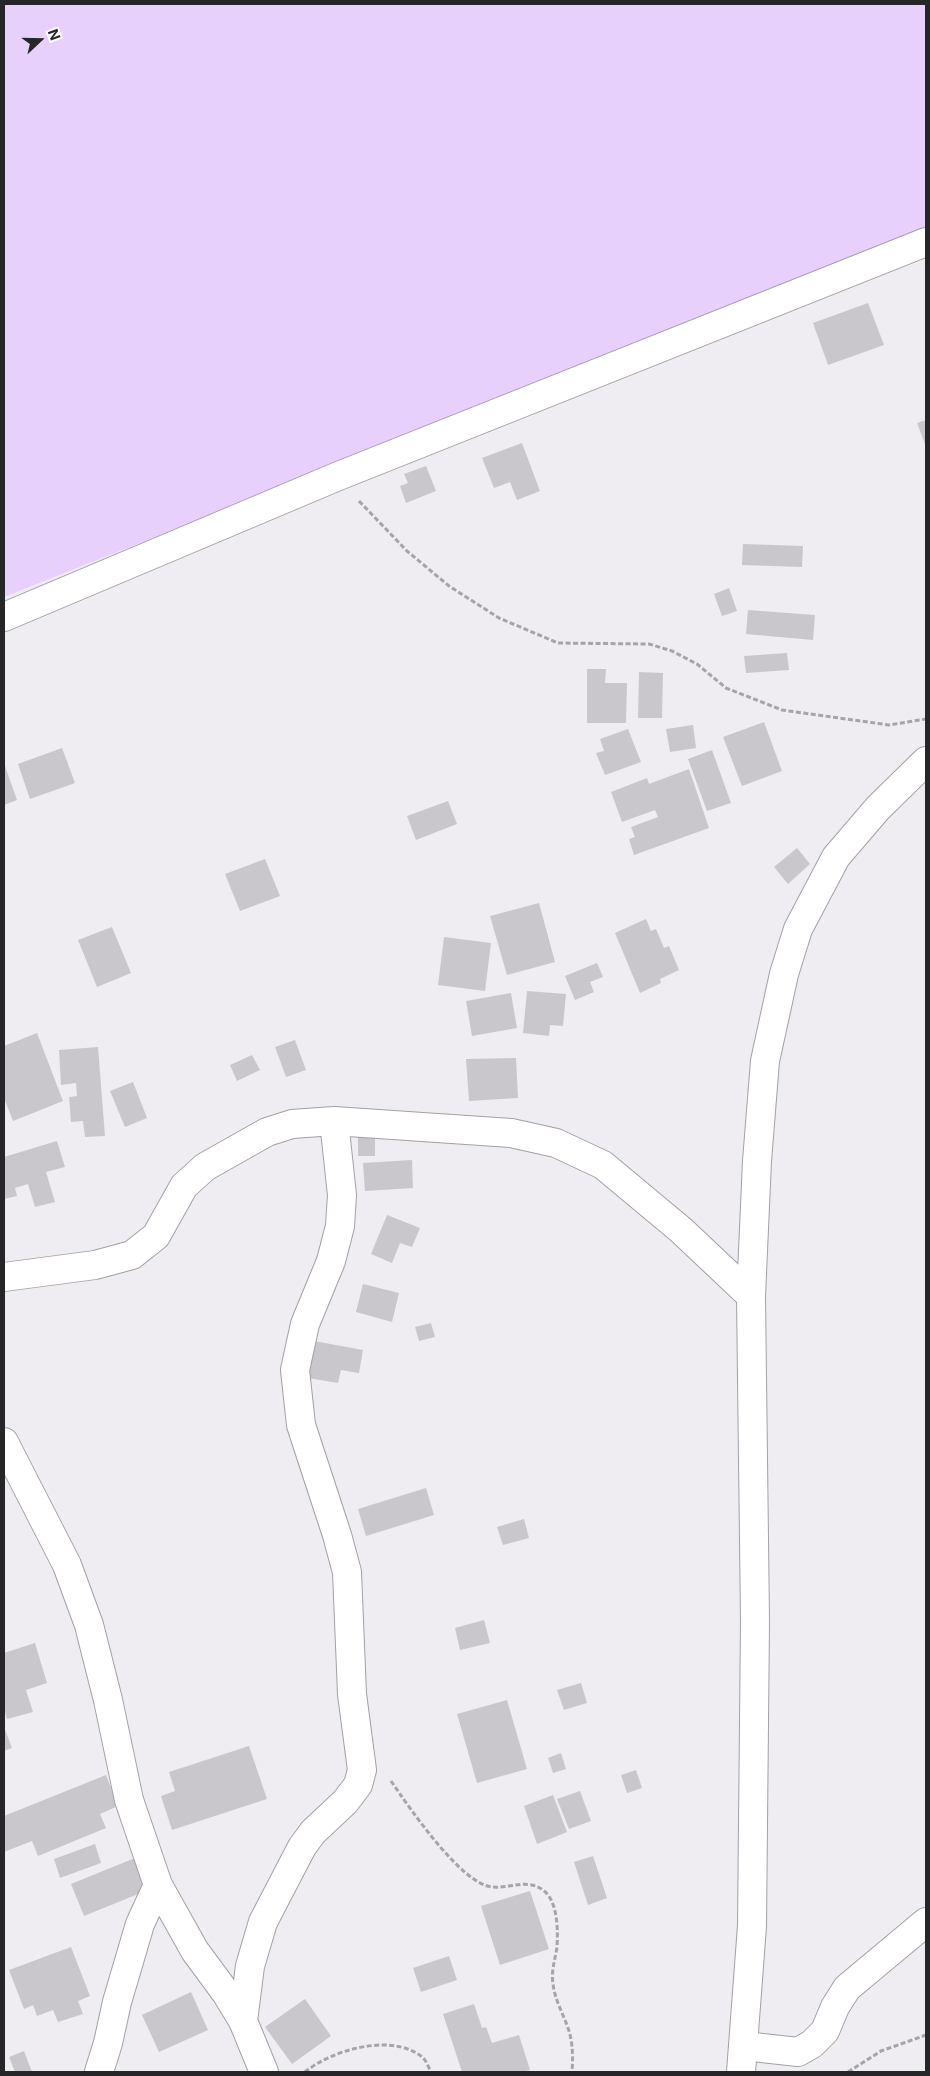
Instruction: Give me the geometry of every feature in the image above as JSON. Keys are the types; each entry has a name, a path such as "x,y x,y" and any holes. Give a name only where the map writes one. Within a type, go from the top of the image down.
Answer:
{"street":[{"path":"4,617 336,477 926,242"},
{"path":"926,760 878,808 836,857 798,929 784,974 765,1061 757,1161 750,1296 754,1621 752,1926 742,2059 798,2052 812,2044 825,2031 835,2007 846,1988 926,1922"},
{"path":"4,1277 95,1264 132,1255 156,1236 184,1186 205,1167 266,1132 292,1124 334,1121 510,1133 556,1143 602,1165 681,1230 750,1296"},
{"path":"243,2021 250,1966 263,1922 294,1866 302,1847 313,1832 358,1786 362,1770 352,1694 347,1572 337,1535 301,1426 295,1370 305,1324 331,1260 340,1226 342,1195 334,1121"},
{"path":"4,1442 67,1565 89,1625 108,1700 129,1800 158,1886 196,1951 243,2021 264,2072"},
{"path":"99,2072 131,1950 140,1924 158,1886"}],"path":[{"path":"336,477 407,551 449,586 499,618 558,643 649,644 672,651 697,664 726,688 782,710 889,725 926,719"},
{"path":"388,1777 430,1835 473,1880 491,1887 534,1885 545,1891 553,1903 557,1928 553,1985 568,2030 573,2052 572,2072"},
{"path":"848,2072 881,2051 926,2035"},
{"path":"305,2072 316,2064 352,2048 386,2045 406,2047 423,2057 431,2072"}],"shaded area":[{"path":"4,4 926,4 926,231 4,597"}],"building":[{"path":"868,303 884,345 828,365 813,323"},
{"path":"926,420 926,447 917,423"},
{"path":"522,443 540,491 517,500 510,482 494,488 482,458"},
{"path":"426,466 436,491 406,503 400,486 408,483 404,474"},
{"path":"743,544 803,546 802,567 742,565"},
{"path":"729,588 737,611 722,616 714,594"},
{"path":"748,610 815,615 813,640 746,634"},
{"path":"787,653 789,670 746,673 744,656"},
{"path":"587,669 606,669 605,683 627,683 626,723 587,723"},
{"path":"639,672 663,673 662,718 638,718"},
{"path":"764,722 782,771 742,786 723,737"},
{"path":"693,725 696,748 670,752 666,729"},
{"path":"628,729 641,762 605,775 596,753 604,751 600,739"},
{"path":"62,748 75,783 30,799 18,764"},
{"path":"712,750 731,803 707,811 688,759"},
{"path":"4,763 17,800 4,805"},
{"path":"689,769 709,828 634,855 629,839 635,837 631,827 658,817 655,810 622,822 611,792 647,778 649,784"},
{"path":"448,801 457,824 416,840 407,816"},
{"path":"797,848 810,864 788,884 774,867"},
{"path":"265,859 280,896 240,911 225,874"},
{"path":"539,903 555,962 507,975 490,916"},
{"path":"646,919 651,931 656,929 664,948 669,946 679,970 660,979 661,983 640,993 615,933"},
{"path":"112,927 131,973 97,987 78,940"},
{"path":"444,937 491,943 485,991 438,985"},
{"path":"597,963 603,977 590,982 594,992 575,1000 565,976"},
{"path":"527,991 566,994 563,1026 550,1025 549,1036 523,1033"},
{"path":"511,993 517,1028 472,1036 466,1001"},
{"path":"37,1033 63,1101 13,1121 4,1098 4,1046"},
{"path":"295,1040 306,1070 286,1077 275,1047"},
{"path":"98,1047 105,1136 85,1137 83,1121 71,1122 69,1097 77,1096 76,1083 61,1085 59,1050"},
{"path":"252,1055 260,1070 237,1081 230,1065"},
{"path":"516,1058 518,1098 469,1101 466,1059"},
{"path":"133,1082 147,1118 125,1127 110,1091"},
{"path":"358,1132 375,1132 375,1156 358,1156"},
{"path":"57,1141 65,1167 46,1172 55,1202 35,1207 28,1184 15,1188 17,1196 4,1199 4,1157"},
{"path":"412,1160 413,1188 365,1191 363,1163"},
{"path":"387,1215 420,1228 412,1247 400,1243 392,1263 371,1254"},
{"path":"363,1284 399,1293 392,1322 356,1312"},
{"path":"431,1323 435,1337 419,1341 415,1327"},
{"path":"314,1341 363,1350 359,1373 341,1370 338,1383 308,1378"},
{"path":"426,1488 434,1515 366,1536 358,1509"},
{"path":"524,1519 529,1538 503,1545 497,1527"},
{"path":"484,1620 490,1643 460,1650 455,1628"},
{"path":"35,1643 47,1683 26,1690 33,1712 7,1719 4,1707 4,1653"},
{"path":"581,1683 587,1703 564,1710 557,1690"},
{"path":"507,1700 527,1769 477,1783 457,1714"},
{"path":"4,1727 12,1748 4,1751"},
{"path":"249,1746 267,1799 172,1830 161,1796 175,1791 169,1772"},
{"path":"561,1753 566,1769 553,1773 548,1758"},
{"path":"636,1770 642,1788 627,1793 621,1775"},
{"path":"106,1775 118,1806 100,1814 106,1828 38,1856 32,1841 4,1852 4,1816"},
{"path":"580,1791 591,1821 569,1829 557,1799"},
{"path":"553,1795 567,1832 537,1844 524,1806"},
{"path":"95,1844 101,1863 60,1878 54,1859"},
{"path":"593,1856 607,1898 588,1905 574,1862"},
{"path":"135,1858 148,1890 84,1916 71,1884"},
{"path":"530,1891 549,1949 500,1965 481,1906"},
{"path":"71,1947 90,1996 78,2001 83,2014 58,2022 53,2010 37,2016 33,2005 24,2009 9,1970"},
{"path":"449,1956 457,1980 421,1992 413,1968"},
{"path":"191,1992 208,2030 159,2052 142,2015"},
{"path":"305,1999 331,2036 292,2064 265,2027"},
{"path":"474,2004 482,2028 486,2027 492,2043 519,2035 530,2070 522,2072 462,2072 443,2014"},
{"path":"24,2051 32,2072 15,2072 9,2057"}]}
